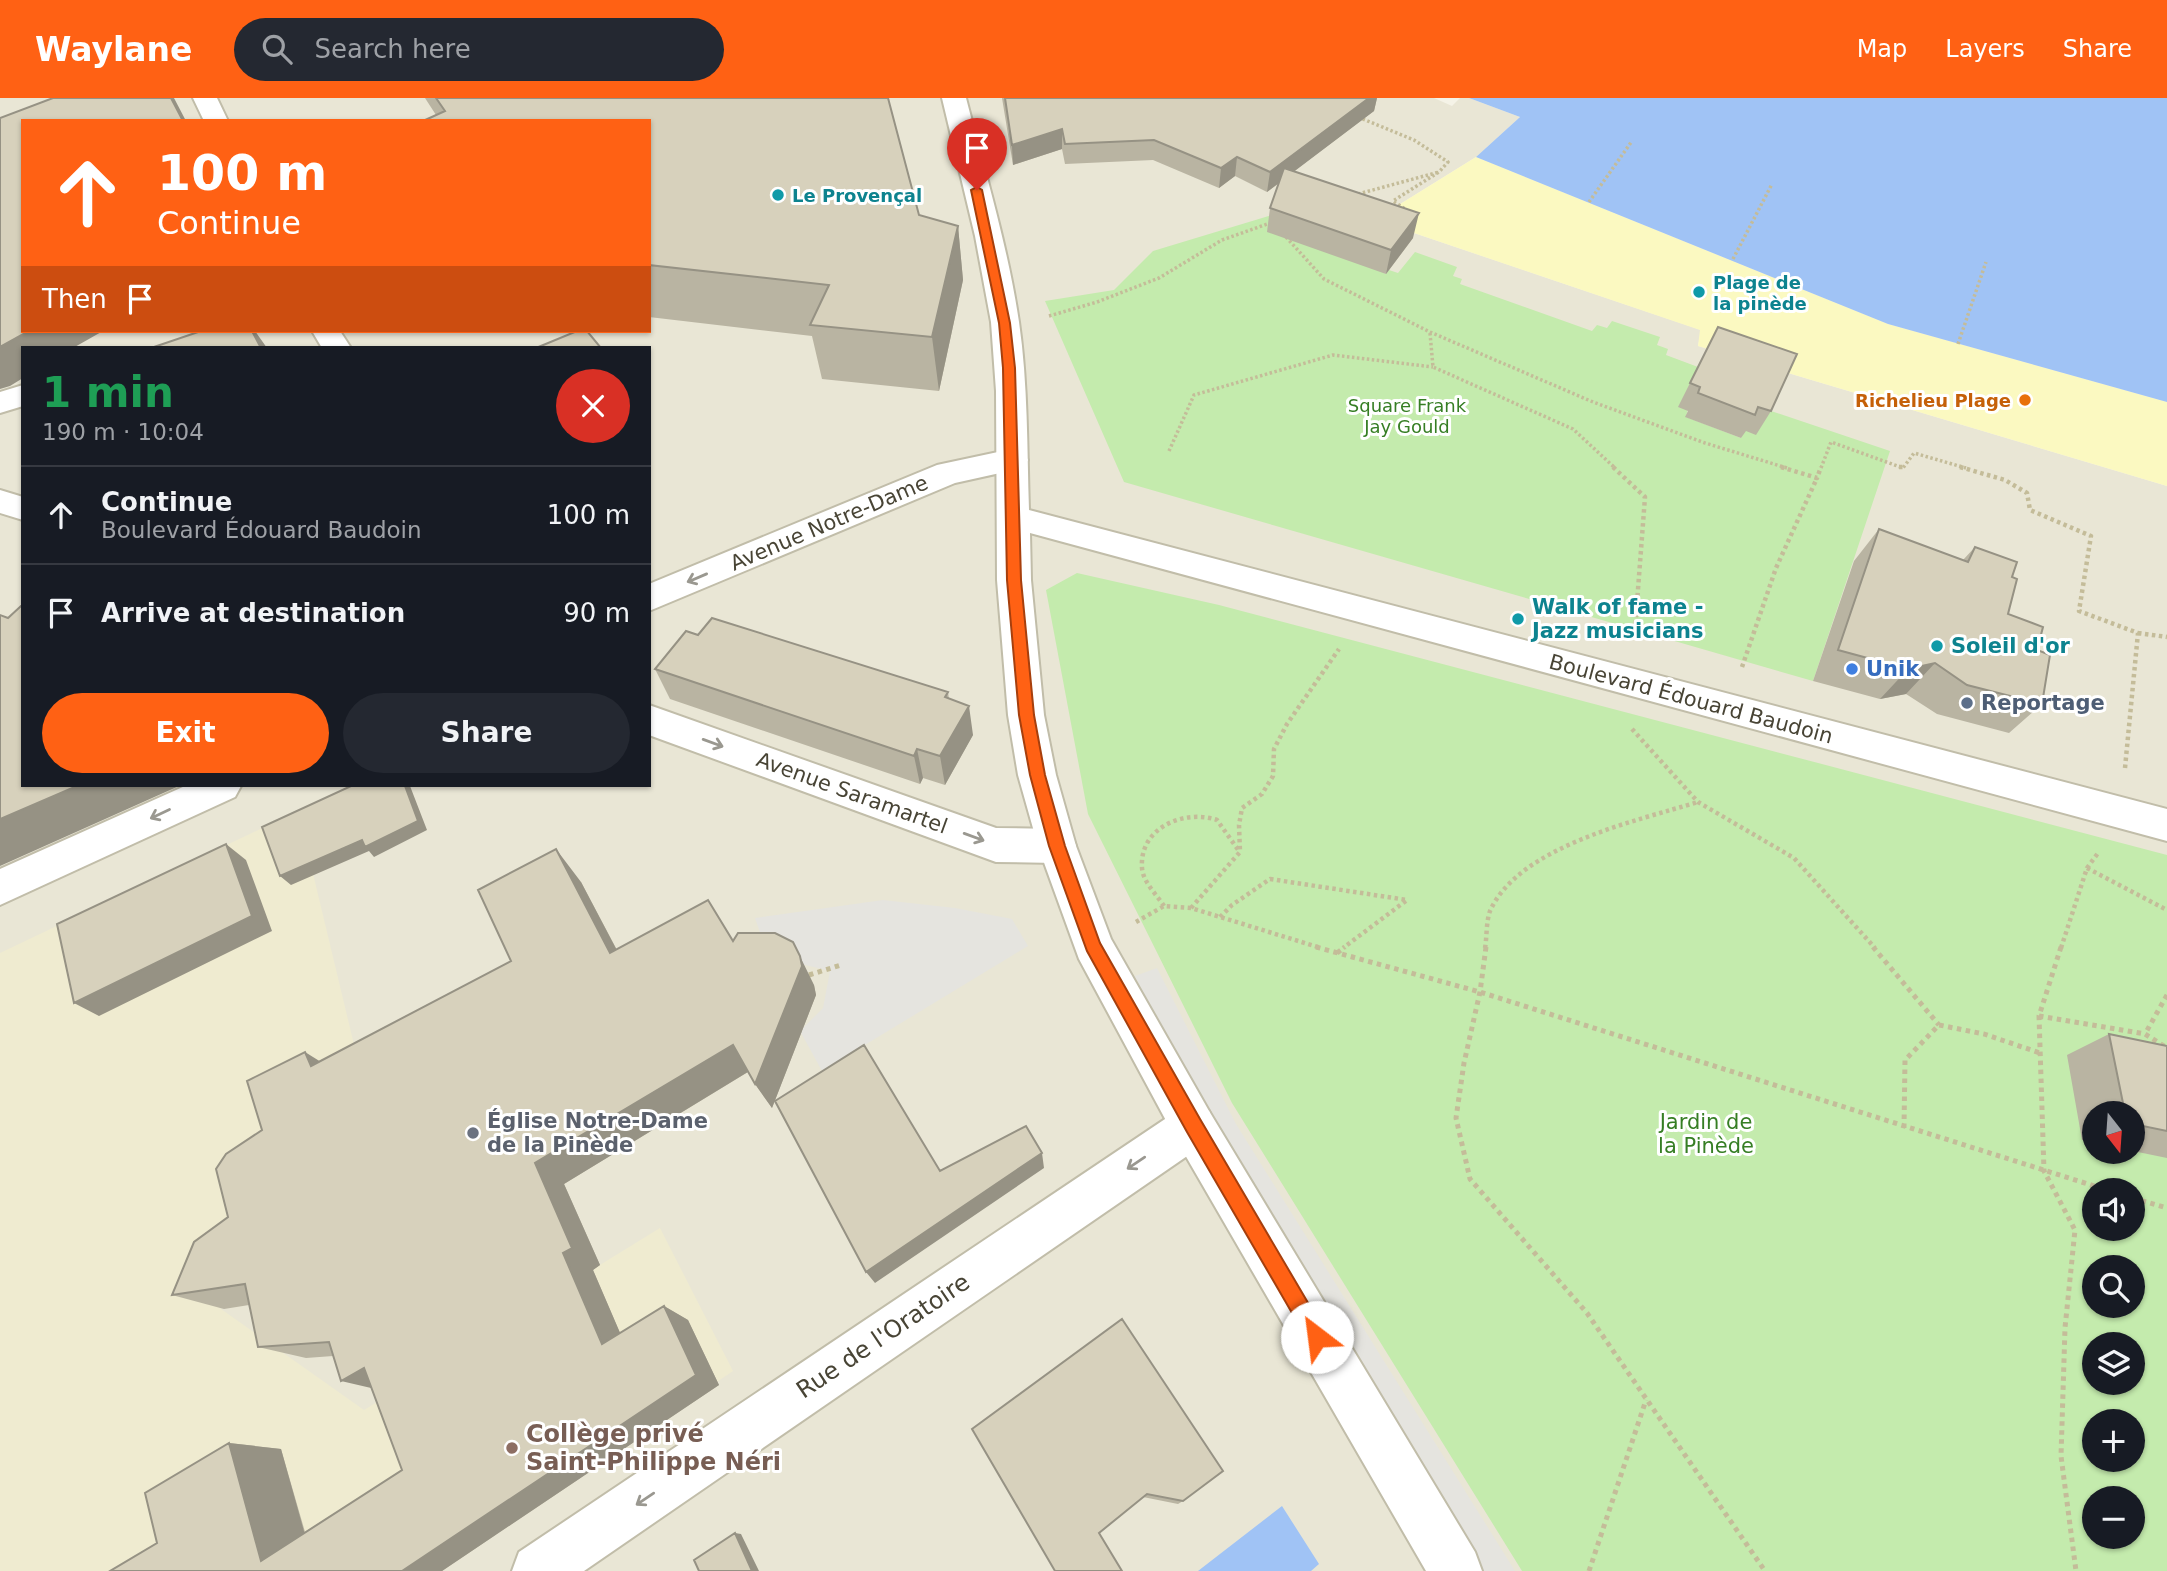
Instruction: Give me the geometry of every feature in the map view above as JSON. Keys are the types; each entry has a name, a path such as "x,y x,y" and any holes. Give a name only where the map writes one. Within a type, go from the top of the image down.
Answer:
{"street":[{"path":"205,98 215,119"},
{"path":"954,98 988,236 1004,323 1011,391 1014,580 1026,715 1037,775 1057,846 1093,946 1193,1126 1456,1571"},
{"path":"0,403 21,397"},
{"name":"Avenue Notre-Dame","path":"651,597 948,473 1012,460"},
{"path":"0,501 21,508"},
{"name":"Boulevard Édouard Baudoin","path":"1012,517 2167,825"},
{"name":"Avenue Saramartel","path":"651,721 996,845 1057,846"},
{"path":"0,888 220,787"},
{"name":"Rue de l'Oratoire","path":"538,1571 1193,1126"}],"path":[{"path":"1356,117 1414,140 1448,162 1439,172 1393,201 1397,206 1409,211"},
{"path":"1589,202 1632,141"},
{"path":"1353,196 1439,172"},
{"path":"1733,259 1772,184"},
{"path":"1041,317 1097,302 1159,278 1222,240 1282,218"},
{"path":"1272,222 1324,279 1430,332 1605,407 1705,443 1817,478"},
{"path":"1958,344 1986,261"},
{"path":"1430,332 1433,367"},
{"path":"1169,450 1194,395 1333,355 1433,367 1573,429 1645,496 1635,629 1628,649"},
{"path":"1741,671 1776,568 1831,442 1903,468 1914,453 2005,480 2027,493 2030,510 2091,536 2080,611 2138,633 2167,637"},
{"path":"2125,772 2138,633"},
{"path":"1191,908 1240,852 1238,825 1242,808 1262,794 1273,776 1274,749 1287,724 1346,638"},
{"path":"1624,720 1698,802 1794,858 1888,963 1939,1025 1984,1034 2040,1053"},
{"path":"1698,802 1592,835 1550,853 1510,884 1490,912 1480,992 1464,1063 1456,1118 1469,1178 1587,1313 1765,1571"},
{"path":"1164,906 1142,870 1146,843 1162,823 1199,815 1219,821 1240,852"},
{"path":"2076,1571 2061,1457 2065,1328 2075,1230 2044,1171 2039,1016 2087,868 2101,849"},
{"path":"2087,868 2167,911"},
{"path":"1220,917 1232,905 1269,879 1407,900 1343,945 1336,953"},
{"path":"1128,926 1164,906 1191,908 1336,953 1480,992 2082,1182"},
{"path":"809,975 842,965"},
{"path":"2145,1034 2167,995"},
{"path":"2039,1016 2145,1034 2167,1048"},
{"path":"1904,1128 1905,1060 1939,1025"},
{"path":"2145,1202 2167,1208"},
{"path":"1589,1571 1646,1399"}],"shaded area":[{"path":"0,98 1434,98 1452,106 1460,98 1469,98 1520,117 1476,157 1397,206 1372,237 1414,233 1701,330 1698,346 2167,486 2167,1571 0,1571"},
{"path":"298,811 356,1053 214,1304 364,1410 660,1228 733,1371 438,1571 0,1571 0,953"},
{"path":"883,900 955,908 1012,919 1028,946 822,1071 800,1031 823,1008 830,971 768,956 755,918"},
{"path":"1157,968 1236,1124 1515,1571 1474,1571 1212,1136 1135,976"}],"green space":[{"name":"Square Frank Jay Gould","path":"1341,194 1385,274 1389,270 1398,273 1415,252 1457,267 1453,276 1462,279 1460,284 1592,331 1597,325 1607,328 1612,321 1660,337 1657,345 1668,349 1666,355 1698,367 1686,417 1741,438 1744,430 1768,410 1890,451 1813,681 1124,482 1045,301 1114,290 1153,251"},
{"name":"Jardin de la Pinède","path":"1077,573 1219,605 2167,855 2167,1571 1522,1571 1232,1103 1088,814 1046,590"}],"sand":[{"name":"Plage de la pinède","path":"1476,157 1888,324 2167,402 2167,486 1698,346 1700,330 1414,233 1371,238 1397,206"}],"water":[{"path":"1469,98 2167,98 2167,402 1888,324 1476,157 1520,117"},
{"path":"1282,1506 1319,1564 1311,1571 1198,1571"}],"building":[{"path":"53,98 171,98 182,119 21,119 21,333 25,333 0,347 0,118"},
{"name":"Le Provençal","path":"436,98 888,98 919,215 958,226 932,337 810,325 829,285 651,265 651,119 427,119 445,111"},
{"path":"1005,98 1369,98 1270,172 1237,157 1221,168 1154,140 1065,144 1062,129 1012,145"},
{"path":"1284,168 1419,213 1391,250 1270,208"},
{"path":"1718,327 1797,354 1771,411 1758,407 1755,415 1698,393 1700,387 1690,383"},
{"path":"195,333 253,333 260,346 157,346"},
{"path":"572,333 589,333 599,346 541,346"},
{"path":"1879,529 1968,562 1975,547 2017,562 2012,577 2017,579 2008,614 2043,627 2037,650 2050,655 2042,704 1967,685 1935,663 1908,669 1838,650"},
{"path":"21,606 21,787 75,787 0,819 0,615 8,618"},
{"path":"712,618 948,692 945,697 969,706 940,756 917,749 914,756 655,669 686,631 698,635"},
{"path":"349,787 405,787 418,821 365,847 362,840 280,876 262,827"},
{"path":"226,844 252,916 74,1003 57,924"},
{"path":"556,849 610,953 708,900 733,941 738,933 775,933 793,942 800,956 802,966 755,1084 733,1045 535,1163 572,1248 563,1253 602,1344 664,1306 696,1375 402,1571 110,1571 157,1543 145,1493 229,1443 261,1561 402,1470 364,1368 341,1381 329,1342 258,1347 245,1284 172,1295 194,1242 228,1217 216,1169 226,1154 262,1130 247,1081 305,1052 311,1066 511,961 478,890"},
{"path":"2109,1034 2167,1046 2167,1131 2146,1127 2146,1101 2123,1101"},
{"path":"864,1045 940,1171 1026,1126 1042,1153 866,1272 775,1101"},
{"path":"1122,1319 1223,1471 1183,1501 1147,1494 1099,1533 1122,1571 1055,1571 972,1429"},
{"path":"735,1533 752,1571 699,1571 694,1560"}],"place":[{"name":"Le Provençal","path":"778,195"},
{"name":"Plage de la pinède","path":"1699,292"},
{"name":"Richelieu Plage","path":"2025,400"},
{"name":"Walk of fame - Jazz musicians","path":"1518,619"},
{"name":"Soleil d'or","path":"1937,646"},
{"name":"Unik","path":"1852,669"},
{"name":"Reportage","path":"1967,703"},
{"name":"Église Notre-Dame de la Pinède","path":"473,1133"},
{"name":"Collège privé Saint-Philippe Néri","path":"512,1448"}],"route":[{"path":"977,190 1004,323 1009,368 1014,580 1026,715 1037,775 1057,846 1093,946 1193,1126 1317,1337"}]}
